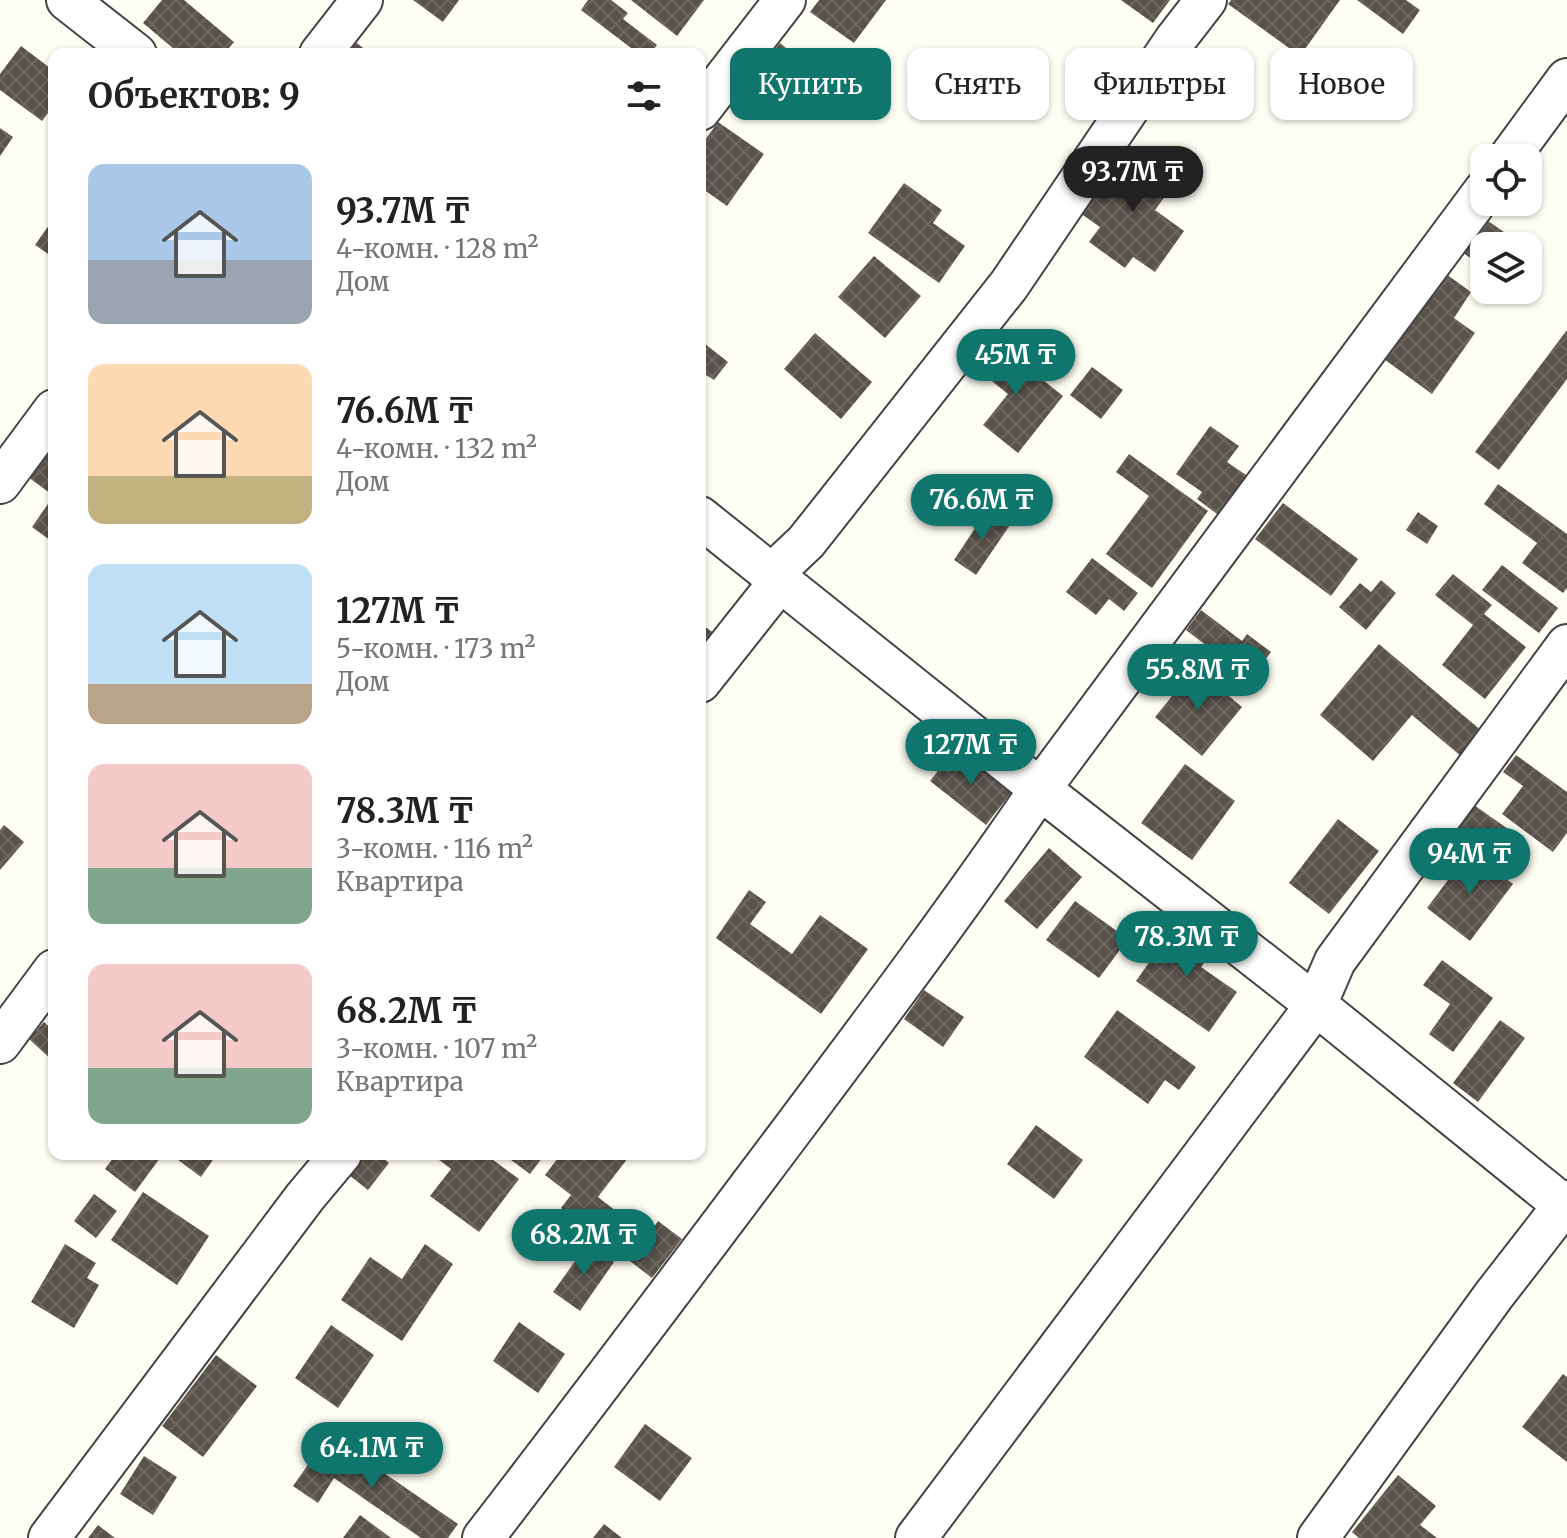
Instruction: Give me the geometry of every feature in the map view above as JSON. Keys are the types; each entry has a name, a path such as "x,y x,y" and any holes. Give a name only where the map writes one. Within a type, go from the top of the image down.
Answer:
{"street":[{"path":"67,0 128,48"},
{"path":"325,48 362,0"},
{"path":"706,102 785,0"},
{"path":"706,674 776,578 1009,285 1175,40 1206,0"},
{"path":"1519,144 1567,79"},
{"path":"483,1538 881,1012 1040,789 1470,210"},
{"path":"0,483 48,418"},
{"path":"706,522 1566,1205 1494,1295 1318,1538"},
{"path":"916,1538 1316,1005 1335,961 1567,645"},
{"path":"0,1043 48,978"},
{"path":"49,1538 336,1160"}],"building":[{"path":"162,0 184,0 234,42 229,48 173,48 143,23"},
{"path":"413,0 459,0 443,22"},
{"path":"588,0 611,0 628,13 623,19 657,45 655,48 631,48 581,10"},
{"path":"631,0 704,0 677,36"},
{"path":"819,0 886,0 854,43 810,12"},
{"path":"1121,0 1170,0 1153,23"},
{"path":"1231,0 1340,0 1306,48 1289,48 1228,4"},
{"path":"1357,0 1406,0 1420,10 1403,34"},
{"path":"354,41 363,48 349,48"},
{"path":"21,46 48,66 48,113 42,121 0,90 0,74"},
{"path":"718,122 764,154 727,206 706,191 706,139"},
{"path":"0,128 13,137 0,156"},
{"path":"1133,150 1176,181 1155,210 1184,231 1155,272 1133,257 1125,268 1089,242 1100,227 1080,213 1108,173 1114,178"},
{"path":"904,183 942,210 933,223 965,246 939,283 868,233"},
{"path":"1481,216 1504,232 1470,232 1470,258 1458,249"},
{"path":"48,227 48,254 35,245"},
{"path":"874,256 921,296 885,338 838,297"},
{"path":"1439,269 1470,291 1454,318 1475,333 1432,394 1377,354"},
{"path":"1567,330 1567,379 1499,470 1475,452"},
{"path":"815,333 872,382 841,419 784,369"},
{"path":"994,341 1063,396 1018,453 983,425 1008,394 973,366"},
{"path":"706,345 728,362 714,380 706,375"},
{"path":"1092,367 1123,390 1101,419 1070,395"},
{"path":"1210,426 1239,446 1227,462 1249,477 1221,517 1197,499 1202,492 1176,474"},
{"path":"48,450 48,492 28,477"},
{"path":"1129,454 1208,511 1152,588 1106,554 1149,496 1116,472"},
{"path":"1498,484 1567,534 1567,588 1563,593 1522,563 1537,543 1484,504"},
{"path":"1283,503 1358,559 1331,596 1255,539"},
{"path":"48,504 48,539 32,527"},
{"path":"987,510 1010,525 976,575 954,560"},
{"path":"1418,512 1438,526 1427,544 1406,530"},
{"path":"1092,558 1138,593 1124,611 1109,599 1096,615 1066,592"},
{"path":"1502,565 1558,608 1539,633 1482,590"},
{"path":"1453,574 1492,605 1484,614 1526,647 1485,699 1442,665 1473,625 1435,595"},
{"path":"1381,580 1396,593 1366,630 1339,607 1360,583 1371,592"},
{"path":"1201,610 1242,641 1247,634 1271,652 1250,679 1186,630"},
{"path":"706,627 715,634 706,645"},
{"path":"1379,644 1483,732 1462,757 1412,715 1373,761 1320,715"},
{"path":"1195,668 1242,707 1202,756 1155,717"},
{"path":"956,748 1011,793 986,825 930,781"},
{"path":"1516,755 1567,792 1567,833 1553,852 1502,814 1523,786 1503,772"},
{"path":"1185,764 1235,801 1192,860 1141,823"},
{"path":"1474,805 1508,829 1488,858 1454,834"},
{"path":"1338,819 1379,851 1329,914 1289,883"},
{"path":"4,825 24,842 0,870 0,830"},
{"path":"1049,848 1082,877 1037,929 1004,901"},
{"path":"1469,852 1513,884 1470,941 1427,908"},
{"path":"749,890 766,902 750,924 792,954 820,915 868,949 821,1014 716,938"},
{"path":"1075,901 1128,939 1099,978 1046,940"},
{"path":"1176,924 1214,950 1201,967 1237,992 1209,1032 1136,981"},
{"path":"1442,960 1493,998 1453,1052 1429,1034 1450,1004 1423,985"},
{"path":"924,990 964,1017 943,1047 904,1019"},
{"path":"1117,1010 1196,1067 1179,1090 1165,1080 1148,1104 1084,1057"},
{"path":"1500,1020 1525,1038 1478,1102 1453,1083"},
{"path":"44,1022 48,1026 48,1056 29,1039"},
{"path":"1036,1125 1083,1160 1054,1199 1007,1164"},
{"path":"112,1160 159,1160 135,1192 105,1169"},
{"path":"178,1160 213,1160 201,1177"},
{"path":"352,1160 385,1160 389,1163 368,1190 344,1171"},
{"path":"439,1160 493,1160 519,1179 479,1232 430,1196 451,1169"},
{"path":"511,1160 540,1160 530,1174"},
{"path":"556,1160 626,1160 598,1197 648,1236 658,1221 682,1239 652,1278 561,1208 571,1195 545,1175"},
{"path":"143,1192 209,1236 177,1285 111,1240"},
{"path":"94,1194 117,1211 96,1238 74,1221"},
{"path":"588,1243 614,1262 580,1311 553,1292"},
{"path":"65,1244 96,1263 87,1278 99,1285 74,1328 31,1302"},
{"path":"425,1244 453,1264 402,1341 341,1300 370,1257 402,1279"},
{"path":"519,1322 565,1354 538,1393 493,1361"},
{"path":"331,1325 374,1355 338,1408 295,1378"},
{"path":"216,1355 257,1386 203,1457 162,1426"},
{"path":"1563,1374 1567,1377 1567,1462 1522,1427"},
{"path":"645,1424 692,1458 660,1501 614,1467"},
{"path":"329,1435 458,1524 448,1538 421,1538 334,1478 318,1503 293,1486"},
{"path":"144,1456 177,1477 153,1515 120,1494"},
{"path":"1398,1475 1436,1506 1420,1525 1437,1538 1359,1538 1352,1532"},
{"path":"360,1515 391,1538 343,1538"},
{"path":"604,1524 622,1538 593,1538"},
{"path":"98,1525 115,1538 88,1538"}]}
